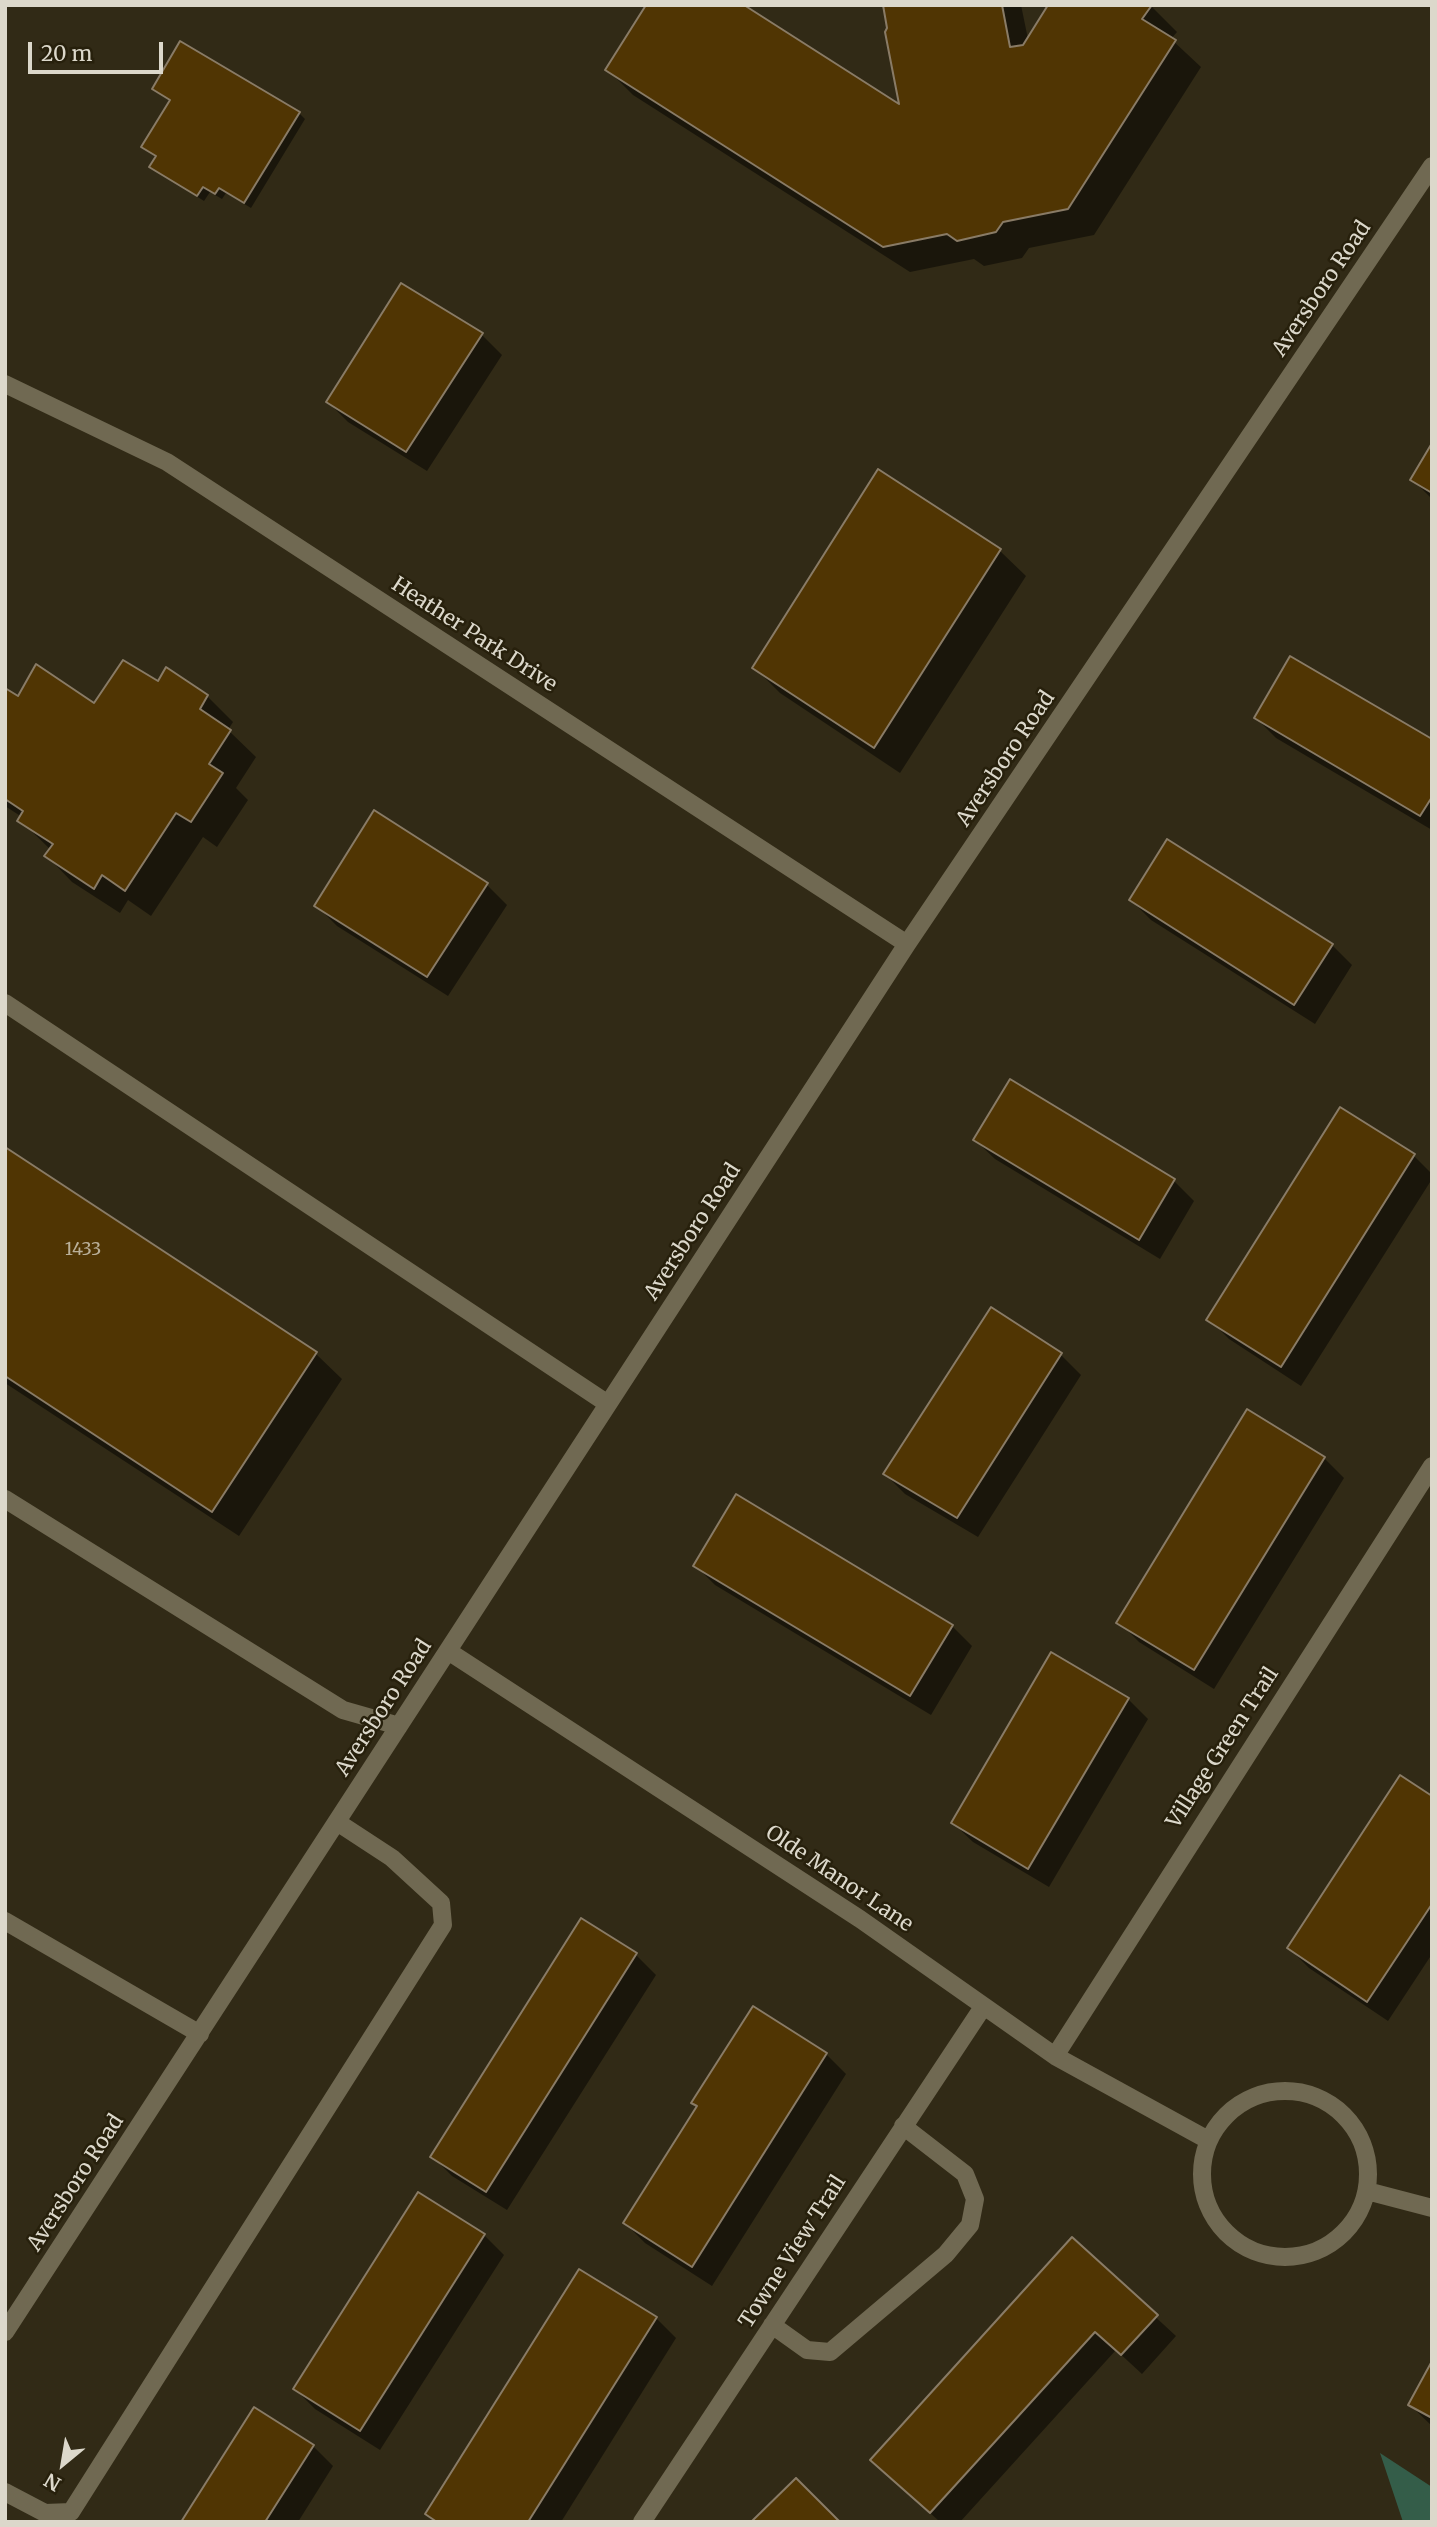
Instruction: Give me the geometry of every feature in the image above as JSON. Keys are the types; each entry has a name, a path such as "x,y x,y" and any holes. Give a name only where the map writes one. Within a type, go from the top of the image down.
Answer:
{"street":[{"name":"Aversboro Road","path":"5,2332 907,944 1431,168"},
{"name":"Heather Park Drive","path":"5,384 167,462 907,944"},
{"path":"5,1003 608,1404"},
{"name":"Village Green Trail","path":"1055,2056 1432,1466"},
{"path":"5,1499 342,1710 399,1726"},
{"name":"Olde Manor Lane","path":"448,1651 860,1919 1055,2056 1208,2140"},
{"path":"5,2492 45,2513 71,2512 443,1925 441,1903 392,1858 337,1822"},
{"path":"5,1921 200,2034"},
{"name":"Towne View Trail","path":"642,2522 983,2007"},
{"path":"1293,2090 1304,2093 1326,2101 1353,2124 1367,2155 1367,2191 1357,2218 1338,2239 1312,2253 1284,2257 1255,2252 1227,2234 1208,2206 1201,2173 1208,2140 1227,2112 1258,2094 1293,2090"},
{"path":"772,2325 807,2350 830,2352 946,2254 970,2225 975,2199 965,2174 904,2126"},
{"path":"1367,2191 1432,2208"}],"green space":[{"path":"1380,2453 1432,2487 1432,2522 1403,2522"}],"building":[{"path":"646,5 744,5 899,104 885,32 887,28 883,5 1002,5 1010,47 1023,45 1048,5 1152,5 1142,19 1176,40 1068,209 1003,222 996,232 957,241 947,234 883,247 605,70"},
{"path":"180,41 300,112 244,203 219,188 215,194 203,187 197,196 149,167 156,156 141,147 170,100 152,89"},
{"path":"401,283 483,333 406,452 326,402"},
{"path":"1432,443 1432,493 1410,480"},
{"path":"878,469 1001,549 874,748 752,668"},
{"path":"1290,656 1432,739 1432,797 1420,816 1254,718"},
{"path":"123,660 158,681 166,667 208,695 200,709 231,730 209,764 223,773 191,822 176,813 125,891 102,875 94,889 44,856 53,844 17,821 23,811 5,799 5,688 18,696 36,664 94,703"},
{"path":"374,810 488,883 427,977 314,906"},
{"path":"1167,839 1333,944 1294,1005 1129,900"},
{"path":"1010,1079 1175,1179 1139,1240 973,1140"},
{"path":"1340,1107 1415,1154 1281,1367 1206,1320"},
{"path":"5,1147 317,1352 212,1512 5,1376"},
{"path":"991,1307 1062,1353 957,1518 883,1474"},
{"path":"1247,1409 1325,1457 1194,1670 1116,1623"},
{"path":"736,1494 953,1625 910,1696 693,1566"},
{"path":"1051,1652 1129,1698 1028,1869 951,1823"},
{"path":"1400,1775 1432,1796 1432,1904 1367,2002 1287,1948"},
{"path":"581,1918 637,1953 486,2192 430,2157"},
{"path":"753,2006 827,2053 692,2267 623,2223 697,2106 691,2103"},
{"path":"418,2192 485,2234 360,2431 293,2389"},
{"path":"1072,2237 1158,2315 1121,2355 1095,2332 930,2513 870,2460"},
{"path":"579,2269 657,2317 528,2522 437,2522 425,2514"},
{"path":"1432,2361 1432,2418 1408,2405"},
{"path":"254,2407 314,2445 265,2522 181,2522"},
{"path":"796,2478 840,2522 751,2522"}]}
